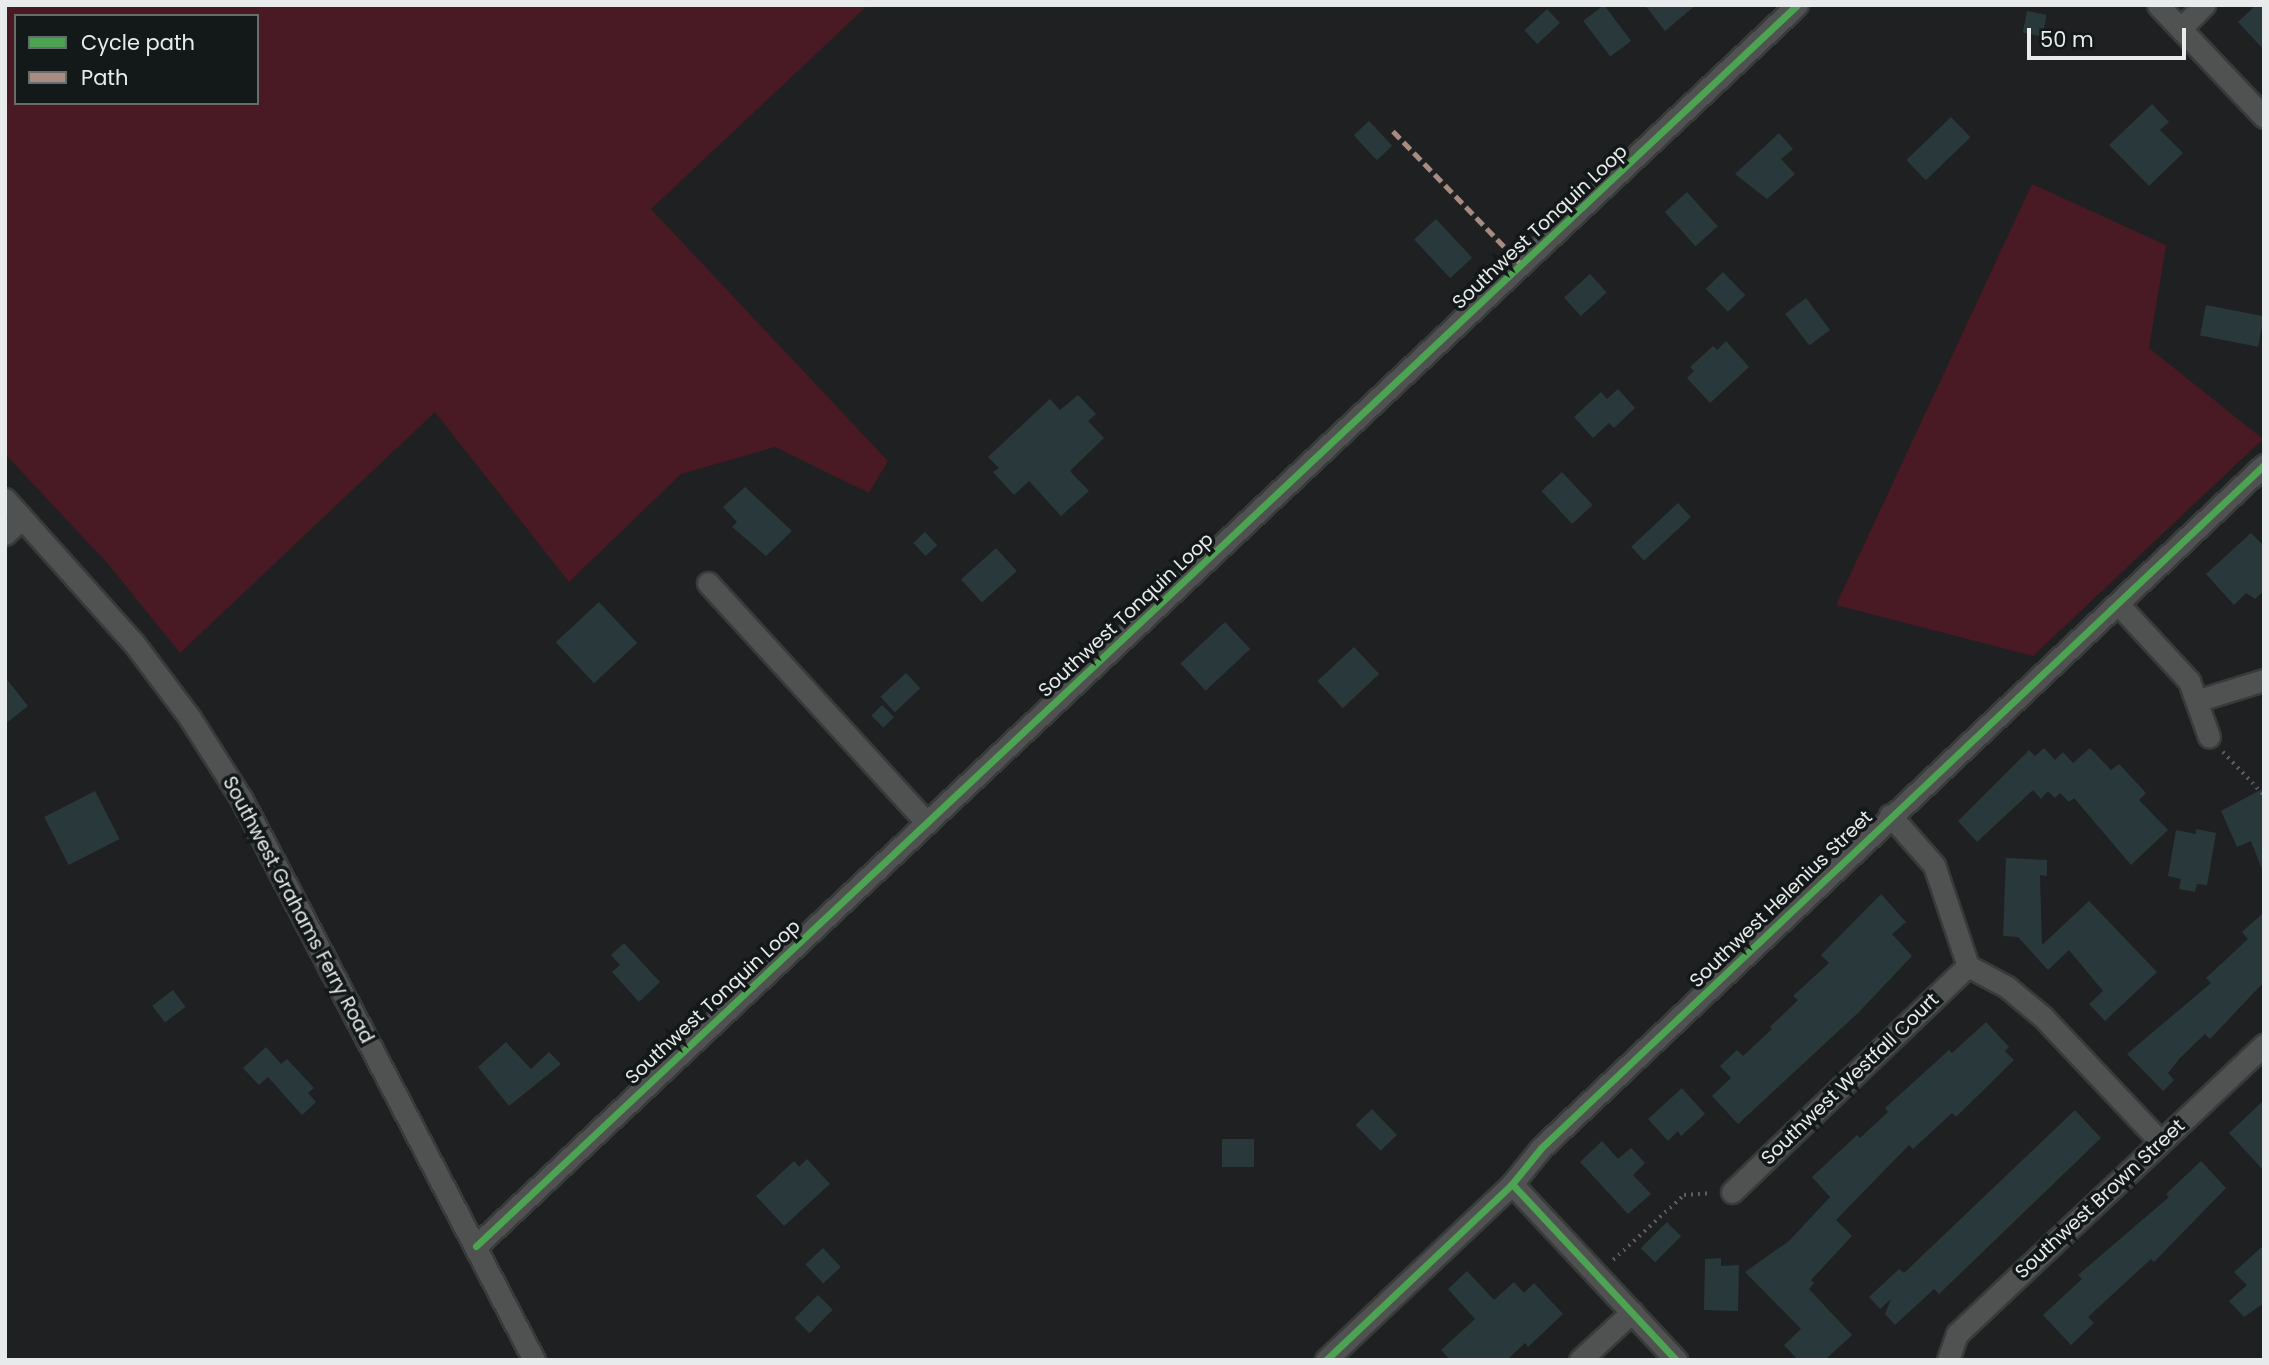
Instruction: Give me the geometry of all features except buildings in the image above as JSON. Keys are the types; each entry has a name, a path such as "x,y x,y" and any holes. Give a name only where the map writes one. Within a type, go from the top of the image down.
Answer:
{"street":[{"name":"Southwest Tonquin Loop","path":"476,1246 1797,5"},
{"path":"2158,5 2264,117"},
{"path":"2181,29 2204,5"},
{"name":"Southwest Helenius Street","path":"1326,1360 1512,1184 1541,1147 2264,465"},
{"name":"Southwest Grahams Ferry Road","path":"5,499 133,642 190,718 242,800 534,1360"},
{"path":"5,534 22,518"},
{"path":"708,583 927,823"},
{"path":"2118,604 2189,681 2199,700 2209,737"},
{"path":"2199,700 2264,680"},
{"path":"1890,816 1934,865 1968,966 2007,987 2043,1017 2160,1141"},
{"name":"Southwest Westfall Court","path":"1732,1192 1968,966"},
{"name":"Southwest Brown Street","path":"1948,1360 1957,1334 2264,1045"},
{"path":"1512,1184 1676,1360"},
{"path":"1580,1360 1632,1312"}],"path":[{"path":"2209,737 2264,795"},
{"path":"1597,1275 1684,1195 1732,1192"}],"shaded area":[{"path":"5,5 868,5 651,209 888,461 869,493 775,447 681,474 569,582 435,412 180,653 109,565 5,454"},
{"path":"2032,184 2166,245 2149,348 2263,439 2033,656 1836,605"}],"marked path":[{"path":"1393,131 1522,265"}],"cycle path":[{"path":"476,1246 1797,5"},
{"path":"1326,1360 1512,1184 1541,1148 2264,465"},
{"path":"1512,1184 1676,1360"}]}
